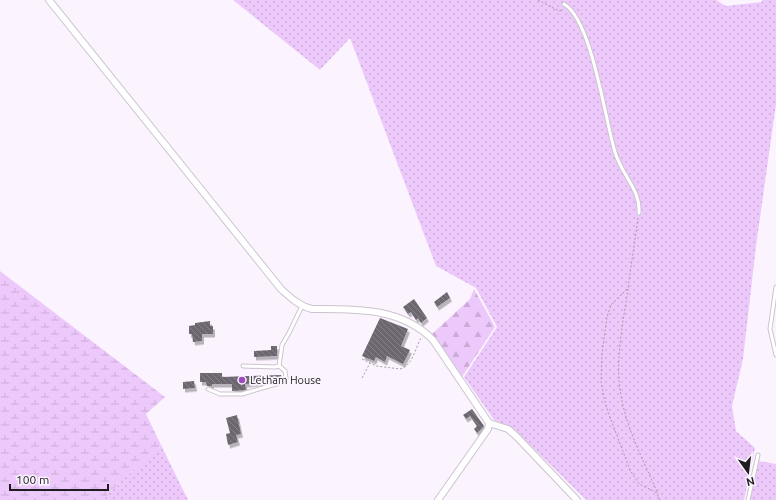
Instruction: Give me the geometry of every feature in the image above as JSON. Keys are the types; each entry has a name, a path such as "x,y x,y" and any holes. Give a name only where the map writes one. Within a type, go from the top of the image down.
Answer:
{"street":[{"path":"49,0 281,289 296,303 302,306 312,309 370,310 406,322 424,332 433,340 489,423 508,429 577,500"},
{"path":"438,500 488,429 489,423"}],"lane":[{"path":"564,4 569,7 580,25 591,53 599,80 615,153 638,198 640,205 639,213"},
{"path":"776,287 770,329 776,355"},
{"path":"280,366 282,344 302,306"},
{"path":"243,366 280,366"},
{"path":"208,389 220,394 242,394 256,389 270,387 283,382 286,378 285,371 280,366"},
{"path":"748,500 758,455"}],"path":[{"path":"538,0 559,11 569,7"},
{"path":"639,213 620,350 619,378 625,413 631,433 660,500"},
{"path":"628,288 611,305 607,317 601,362 604,398 615,432 634,478 639,484 656,492 659,496"},
{"path":"362,359 376,366 400,369 404,368 410,362 417,344 424,332"},
{"path":"362,378 370,363"}],"green space":[{"path":"233,0 716,0 726,6 762,2 762,0 776,0 776,104 756,246 743,359 732,406 736,431 755,448 744,500 586,500 514,429 494,420 464,377 497,327 476,288 436,266 350,38 320,70"},
{"path":"0,271 165,397 146,414 161,445 103,500 0,500"},
{"path":"474,289 495,327 462,377 432,334 470,299"},
{"path":"161,445 188,500 103,500 110,492"},
{"path":"759,461 776,464 776,500 750,500"}],"building":[{"path":"447,292 450,298 437,307 434,302"},
{"path":"414,299 427,318 421,323 418,318 416,320 411,312 408,314 403,307"},
{"path":"380,318 408,329 401,346 410,350 403,364 387,356 385,362 376,357 374,361 362,356"},
{"path":"210,321 210,326 213,326 213,334 202,334 202,341 193,342 192,334 189,334 189,326 195,325 195,323"},
{"path":"271,346 277,346 277,356 254,357 254,351 271,350"},
{"path":"200,373 222,373 222,377 281,375 282,379 277,381 245,384 246,390 232,391 232,384 212,384 212,386 207,386 206,382 200,382"},
{"path":"194,381 195,388 183,389 183,382"},
{"path":"472,409 484,426 477,433 474,429 477,426 470,416 466,419 463,415"},
{"path":"237,415 241,434 236,435 238,442 228,445 226,434 230,433 226,418"}],"place":[{"name":"Letham House","path":"242,380"}]}
